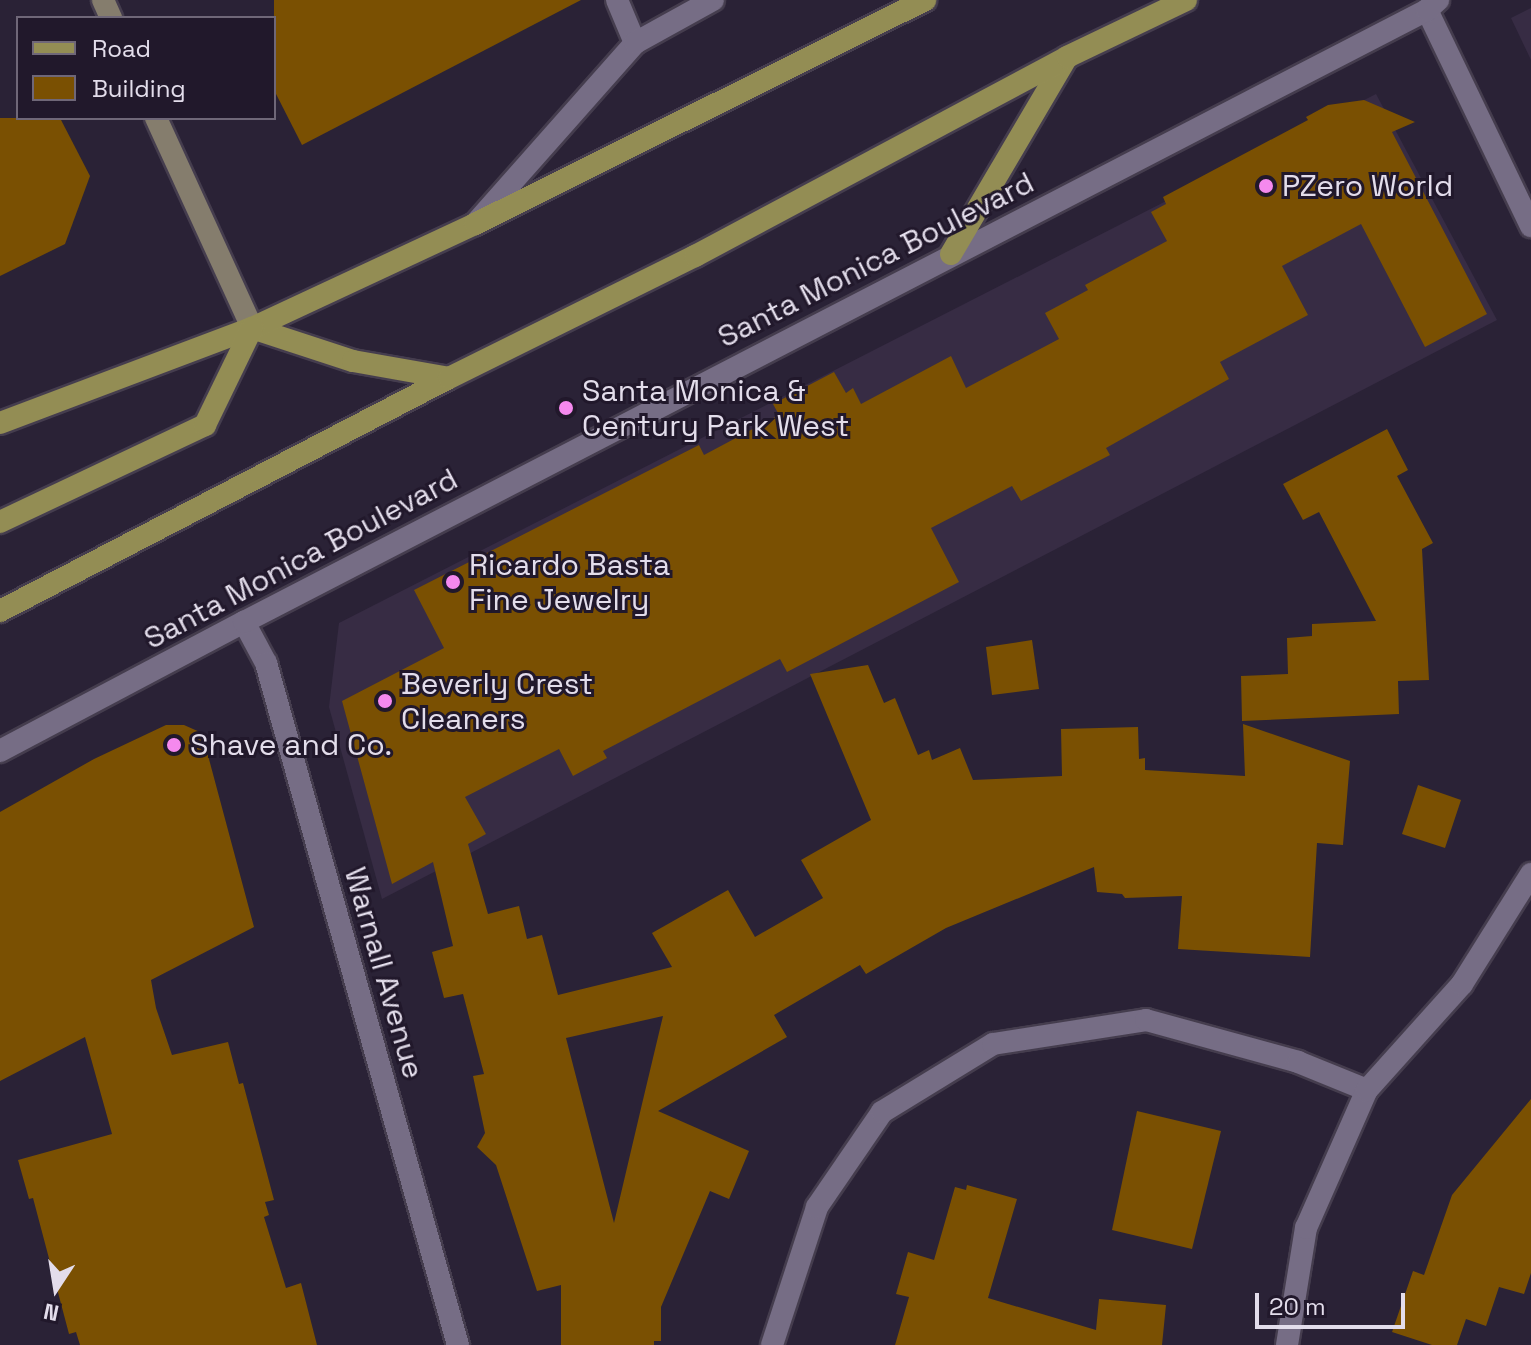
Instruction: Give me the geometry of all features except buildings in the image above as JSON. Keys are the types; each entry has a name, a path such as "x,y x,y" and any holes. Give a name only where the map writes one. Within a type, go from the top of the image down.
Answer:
{"main road":[{"path":"0,423 252,328 475,224 925,0"},
{"path":"0,611 449,378 695,256 1067,57 1186,0"},
{"path":"951,254 1067,57"},
{"path":"157,120 252,328 353,361 449,378"},
{"path":"0,522 205,425 252,328"}],"street":[{"path":"617,0 635,43"},
{"path":"475,224 635,43 713,0"},
{"path":"1432,5 1531,226"},
{"name":"Santa Monica Boulevard","path":"0,751 1432,5"},
{"name":"Warnall Avenue","path":"244,622 266,663 458,1345"},
{"path":"1287,1345 1306,1228 1367,1090 1462,984 1531,874"},
{"path":"772,1345 817,1207 882,1112 993,1044 1146,1020 1298,1062 1367,1090"}],"shaded area":[{"path":"1531,8 1531,60 1511,18"},
{"path":"1376,94 1497,320 382,899 329,707 339,623"}],"place":[{"name":"PZero World","path":"1266,186"},
{"name":"Santa Monica & Century Park West","path":"566,408"},
{"name":"Ricardo Basta Fine Jewelry","path":"453,582"},
{"name":"Beverly Crest Cleaners","path":"385,701"},
{"name":"Shave and Co.","path":"174,745"}]}
